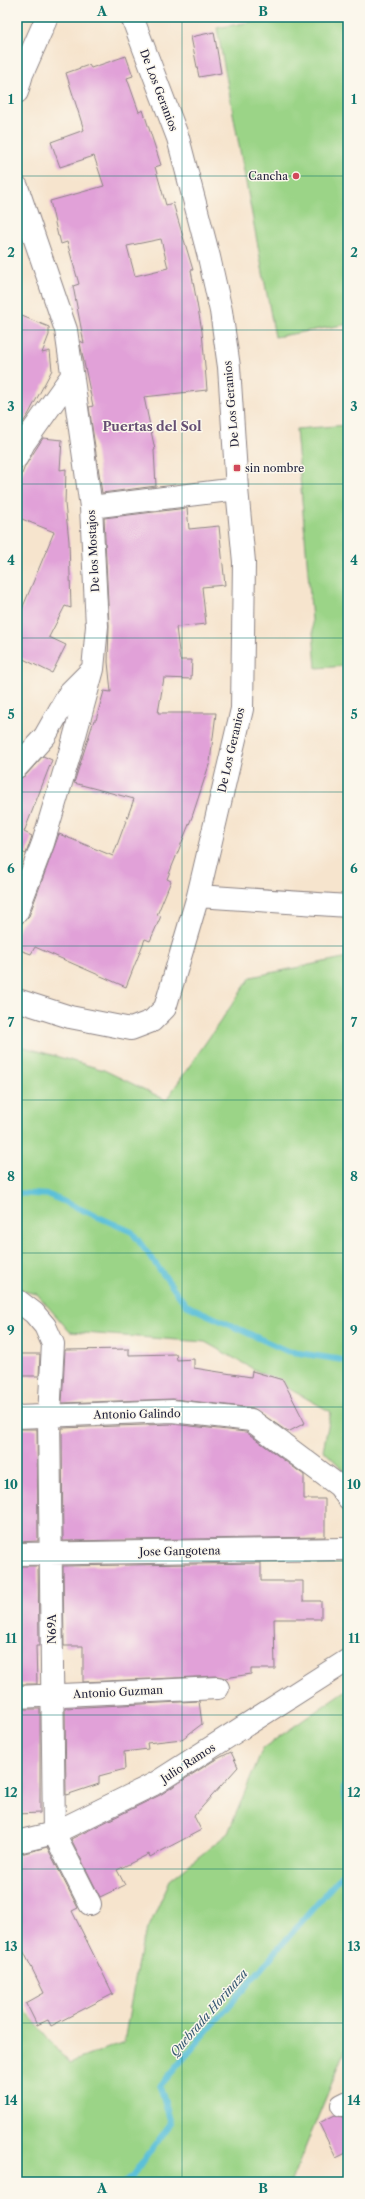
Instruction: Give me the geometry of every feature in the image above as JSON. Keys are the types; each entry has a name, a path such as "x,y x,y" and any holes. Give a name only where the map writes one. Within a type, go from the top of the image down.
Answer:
{"street":[{"path":"17,92 22,74 48,17"},
{"name":"De Los Geranios","path":"17,1000 70,1017 131,1029 152,1021 165,1008 198,896 242,709 244,562 236,489 229,367 221,311 209,256 178,138 132,17"},
{"name":"De los Mostajos","path":"17,188 66,330 91,507 97,626 93,670 44,843 17,912"},
{"path":"19,447 72,377"},
{"path":"91,507 236,489"},
{"path":"17,767 45,736 70,692 93,670"},
{"path":"198,896 348,906"},
{"name":"N69A","path":"17,1300 34,1313 45,1326 54,1344 50,1416 54,1833 90,1904"},
{"name":"Antonio Galindo","path":"17,1417 172,1411 251,1420 339,1486 348,1498"},
{"name":"Jose Gangotena","path":"17,1554 51,1552 344,1549"},
{"name":"Julio Ramos","path":"17,1842 54,1833 154,1784 348,1660"},
{"name":"Antonio Guzman","path":"17,1697 218,1688"}],"green space":[{"name":"Cancha","path":"277,17 348,17 348,324 275,337 217,28"},
{"path":"348,425 348,666 316,668 296,429"},
{"path":"348,957 348,1474 323,1450 331,1412 205,1342 70,1332 37,1294 17,1290 17,1045 104,1070 166,1100 251,977"},
{"path":"348,1689 348,2044 291,2182 17,2182 17,1997 22,2007 69,2063 124,2042 141,1945 170,1880 228,1833 263,1748"}],"building":[{"path":"214,32 221,73 199,77 191,37"},
{"path":"126,56 133,76 127,78 139,112 143,110 161,165 155,167 166,205 173,203 193,270 191,270 202,331 207,390 144,397 155,450 156,486 102,493 89,407 93,406 80,343 80,341 84,343 73,286 79,284 67,242 61,244 58,236 50,201 104,186 94,156 60,167 51,142 84,130 66,73 89,65 91,68","holes":["161,239 168,268 135,276 127,246"]},
{"path":"17,314 49,327 49,335 42,353 50,351 52,370 28,415 17,431"},
{"path":"43,438 62,440 60,470 66,469 65,504 69,541 71,608 65,606 49,637 66,645 52,673 17,656 17,607 22,609 54,532 17,517 17,487 25,466"},
{"path":"187,508 189,529 219,526 225,585 202,587 206,624 176,627 180,660 192,660 191,679 164,678 158,713 216,713 210,762 192,817 167,879 171,881 157,915 161,916 150,941 145,939 126,987 35,947 31,954 17,949 17,933 21,924 29,916 59,834 113,856 134,799 74,783 94,720 96,720 104,691 111,692 108,662 109,625 104,518"},
{"path":"43,756 52,760 24,832 32,836 26,854 17,850 17,779 26,775"},
{"path":"129,1349 129,1355 176,1354 177,1360 194,1359 194,1368 251,1377 252,1371 283,1380 305,1423 288,1432 253,1408 173,1399 62,1403 65,1350"},
{"path":"17,1354 40,1354 39,1376 17,1376"},
{"path":"172,1424 246,1432 304,1475 304,1499 325,1499 325,1537 63,1541 62,1428"},
{"path":"17,1429 37,1429 38,1541 17,1542"},
{"path":"261,1563 261,1581 303,1581 303,1601 321,1601 321,1619 274,1619 275,1669 251,1669 251,1674 225,1678 217,1676 83,1682 83,1646 64,1646 63,1566"},
{"path":"17,1566 38,1566 39,1646 36,1646 37,1684 17,1684"},
{"path":"199,1701 202,1724 182,1739 147,1743 148,1749 124,1752 125,1769 99,1776 99,1784 66,1795 65,1708"},
{"path":"17,1709 40,1709 40,1813 17,1814"},
{"path":"231,1752 238,1767 194,1816 201,1830 150,1857 149,1854 117,1870 125,1885 100,1897 71,1839 160,1795 213,1761"},
{"path":"47,1847 78,1908 72,1911 113,1994 51,2026 48,2020 37,2025 26,2003 44,1993 17,1938 17,1855"},
{"path":"335,2115 342,2117 348,2116 348,2152 336,2158 319,2123"}],"waterway":[{"name":"Quebrada Horinaza","path":"17,1193 49,1195 132,1232 186,1305 287,1351 348,1361"},
{"name":"Quebrada Horinaza","path":"348,1784 344,1787 348,1819"},
{"name":"Quebrada Horinaza","path":"125,2182 132,2177 171,2123 160,2086 348,1868"}],"place":[{"name":"Cancha","path":"296,176"},
{"name":"sin nombre","path":"237,468"}],"district":[{"name":"Puertas del Sol","path":"152,426"}]}
